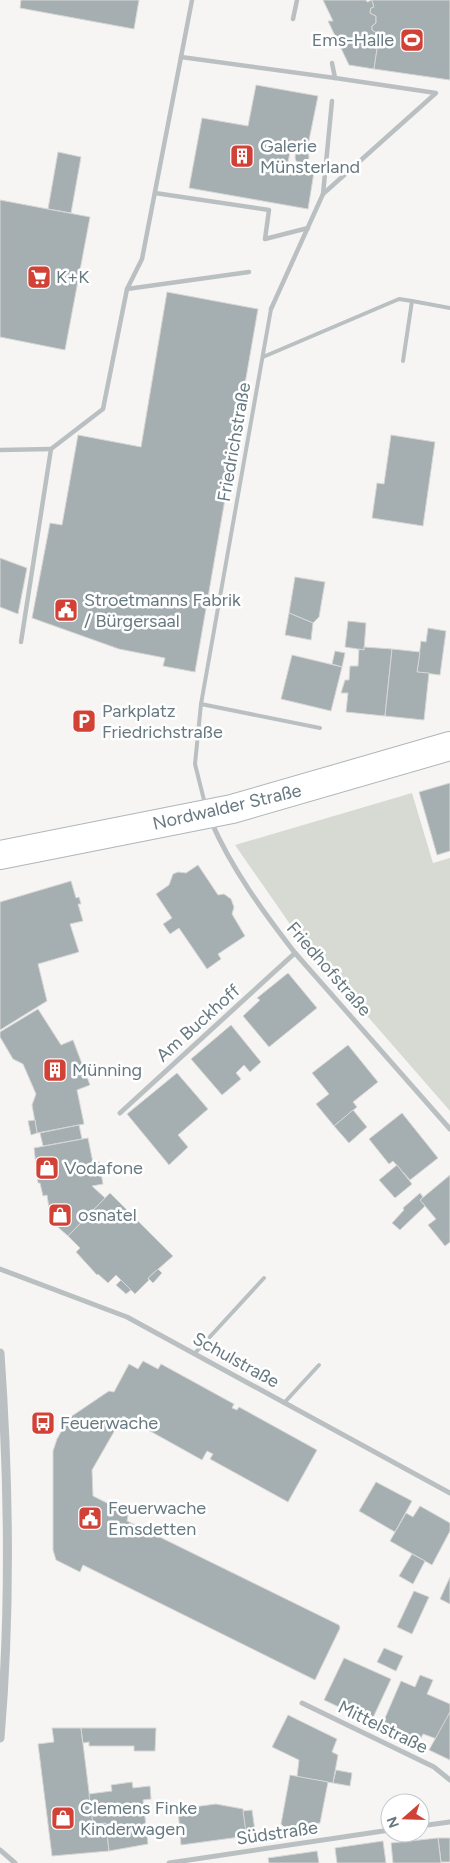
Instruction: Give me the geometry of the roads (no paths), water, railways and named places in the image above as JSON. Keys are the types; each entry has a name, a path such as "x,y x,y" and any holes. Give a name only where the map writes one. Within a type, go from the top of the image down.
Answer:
{"main road":[{"name":"Nordwalder Straße","path":"0,855 262,802 450,746"}],"street":[{"path":"0,450 50,449 104,409 128,289 142,259 192,0"},
{"path":"293,19 297,0"},
{"path":"181,57 436,93 323,194"},
{"path":"332,63 335,78"},
{"path":"323,194 332,101"},
{"path":"155,193 269,210 265,239 308,228"},
{"name":"Friedrichstraße","path":"271,309 323,194"},
{"path":"128,289 249,272"},
{"path":"21,642 50,449"},
{"name":"Friedhofstraße","path":"207,814 223,846 272,924 295,953 450,1129"},
{"name":"Am Buckhoff","path":"120,1113 295,953"},
{"name":"Schulstraße","path":"0,1269 127,1317 450,1493"},
{"path":"0,1353 4,1510 8,1577 0,1738"},
{"name":"Mittelstraße","path":"302,1703 434,1767 450,1780"},
{"path":"430,1825 450,1822"},
{"name":"Südstraße","path":"168,1863 380,1831"},
{"path":"0,1850 15,1863"}],"lane":[{"path":"263,358 399,299 450,308"},
{"path":"403,361 412,301"},
{"name":"Friedrichstraße","path":"207,814 195,764 201,704 271,309"},
{"path":"201,704 320,728"},
{"path":"195,1354 264,1278"},
{"path":"284,1403 319,1365"}],"place":[{"name":"Ems-Halle","path":"412,40"},
{"name":"Galerie Münsterland","path":"242,156"},
{"name":"K+K","path":"39,277"},
{"name":"Stroetmanns Fabrik / Bürgersaal","path":"66,610"},
{"name":"Parkplatz Friedrichstraße","path":"84,721"},
{"name":"Münning","path":"55,1070"},
{"name":"Vodafone","path":"47,1168"},
{"name":"osnatel","path":"60,1215"},
{"name":"Feuerwache","path":"43,1423"},
{"name":"Feuerwache Emsdetten","path":"90,1518"},
{"name":"Clemens Finke Kinderwagen","path":"63,1818"}]}
